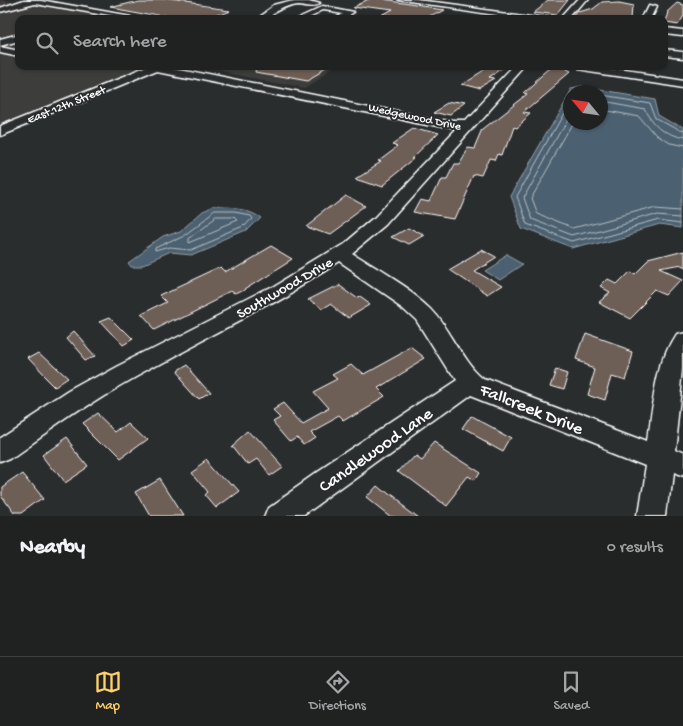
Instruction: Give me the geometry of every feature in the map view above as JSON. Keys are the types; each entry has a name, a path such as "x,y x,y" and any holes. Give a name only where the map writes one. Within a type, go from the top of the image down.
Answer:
{"street":[{"path":"400,0 467,2"},
{"path":"436,0 467,2 495,11 526,15"},
{"path":"571,15 584,0"},
{"path":"0,10 32,1 86,15 110,4"},
{"path":"266,15 277,7 298,1 319,2"},
{"path":"296,15 319,2"},
{"path":"649,15 653,7"},
{"path":"296,15 322,8 333,15"},
{"path":"490,15 495,11"},
{"path":"668,32 683,34"},
{"path":"0,42 15,38"},
{"path":"0,49 15,52"},
{"path":"668,54 683,56"},
{"name":"East 12th Street","path":"0,130 150,70"},
{"name":"Wedgewood Drive","path":"173,70 453,127 466,127"},
{"name":"Wedgewood Drive","path":"192,70 458,123 466,127"},
{"name":"Southwood Drive","path":"0,451 78,399 116,377 282,291 340,255 382,220 520,70"},
{"path":"604,70 683,82"},
{"name":"Fallcreek Drive","path":"340,255 404,297 425,315 457,366 471,383 488,393 671,462"},
{"path":"652,516 671,462 671,370 677,348 683,340"},
{"name":"Candlewood Lane","path":"280,516 326,482 471,383"}],"shaded area":[{"path":"0,0 99,15 15,15 15,70 136,70 0,124"},
{"path":"212,70 333,70 304,88"}],"water":[{"path":"608,91 655,99 659,116 683,130 683,228 659,225 573,249 521,229 509,197 563,103 563,130 608,130"},
{"path":"214,208 244,210 260,218 246,232 191,255 169,253 142,265 132,265 129,261 163,237 181,231 202,213"},
{"path":"506,255 522,264 498,280 482,270"}],"building":[{"path":"138,0 163,0 229,9 213,15 155,15 110,7"},
{"path":"371,0 442,10 433,15 386,15 390,13 353,8"},
{"path":"548,0 570,0 558,15 533,12"},
{"path":"619,1 634,4 633,15 578,15 593,9 602,2"},
{"path":"677,3 683,5 683,16 677,25 668,24 667,12"},
{"path":"256,70 325,70 306,81 256,72"},
{"path":"485,70 505,70 490,80 496,81 479,91 460,86"},
{"path":"551,70 562,70 569,74 524,112 531,113 515,127 512,126 502,155 499,154 496,161 491,160 483,178 474,176 455,219 415,212 422,199 431,201 442,177 446,177 453,163 458,163 468,147 475,148 483,129 528,94 525,93"},
{"path":"449,103 464,106 451,116 434,112"},
{"path":"414,128 438,135 415,157 417,157 382,185 357,176 381,161 378,160 398,145 392,143"},
{"path":"346,195 366,206 328,234 306,226"},
{"path":"409,228 424,236 409,245 393,237"},
{"path":"271,245 293,258 246,289 236,294 232,291 154,330 141,316 168,303 161,296 221,268 225,272"},
{"path":"481,249 494,256 472,270 501,287 487,296 447,269"},
{"path":"683,252 683,269 680,267 661,271 683,281 669,296 657,291 630,318 599,302 610,293 601,288 609,280 617,284 630,271 635,274 648,261"},
{"path":"338,284 357,298 360,297 371,305 349,318 331,304 321,310 308,299"},
{"path":"111,317 134,340 124,346 101,321"},
{"path":"73,331 95,356 86,360 66,337"},
{"path":"585,334 633,351 625,377 612,373 605,400 587,394 595,367 576,360"},
{"path":"412,348 426,359 376,389 384,397 343,421 338,416 309,432 315,438 304,445 297,437 291,441 273,420 280,416 273,409 283,403 301,423 328,408 313,391 338,378 333,374 351,364 363,375"},
{"path":"39,353 67,379 55,387 28,359"},
{"path":"184,365 209,393 199,399 174,371"},
{"path":"555,368 567,372 562,389 549,385"},
{"path":"98,413 118,432 131,422 148,438 118,460 82,424"},
{"path":"472,416 511,437 503,451 463,429"},
{"path":"250,430 282,466 269,475 256,459 248,464 233,445"},
{"path":"67,439 87,464 63,480 44,455"},
{"path":"434,443 481,473 476,481 469,477 446,506 399,471 414,455 420,459"},
{"path":"209,458 239,492 217,508 206,495 210,492 192,470"},
{"path":"22,472 45,500 23,516 15,516 0,496 0,487"},
{"path":"160,480 183,516 149,516 136,494"},
{"path":"378,485 418,516 391,516 367,497"}]}
